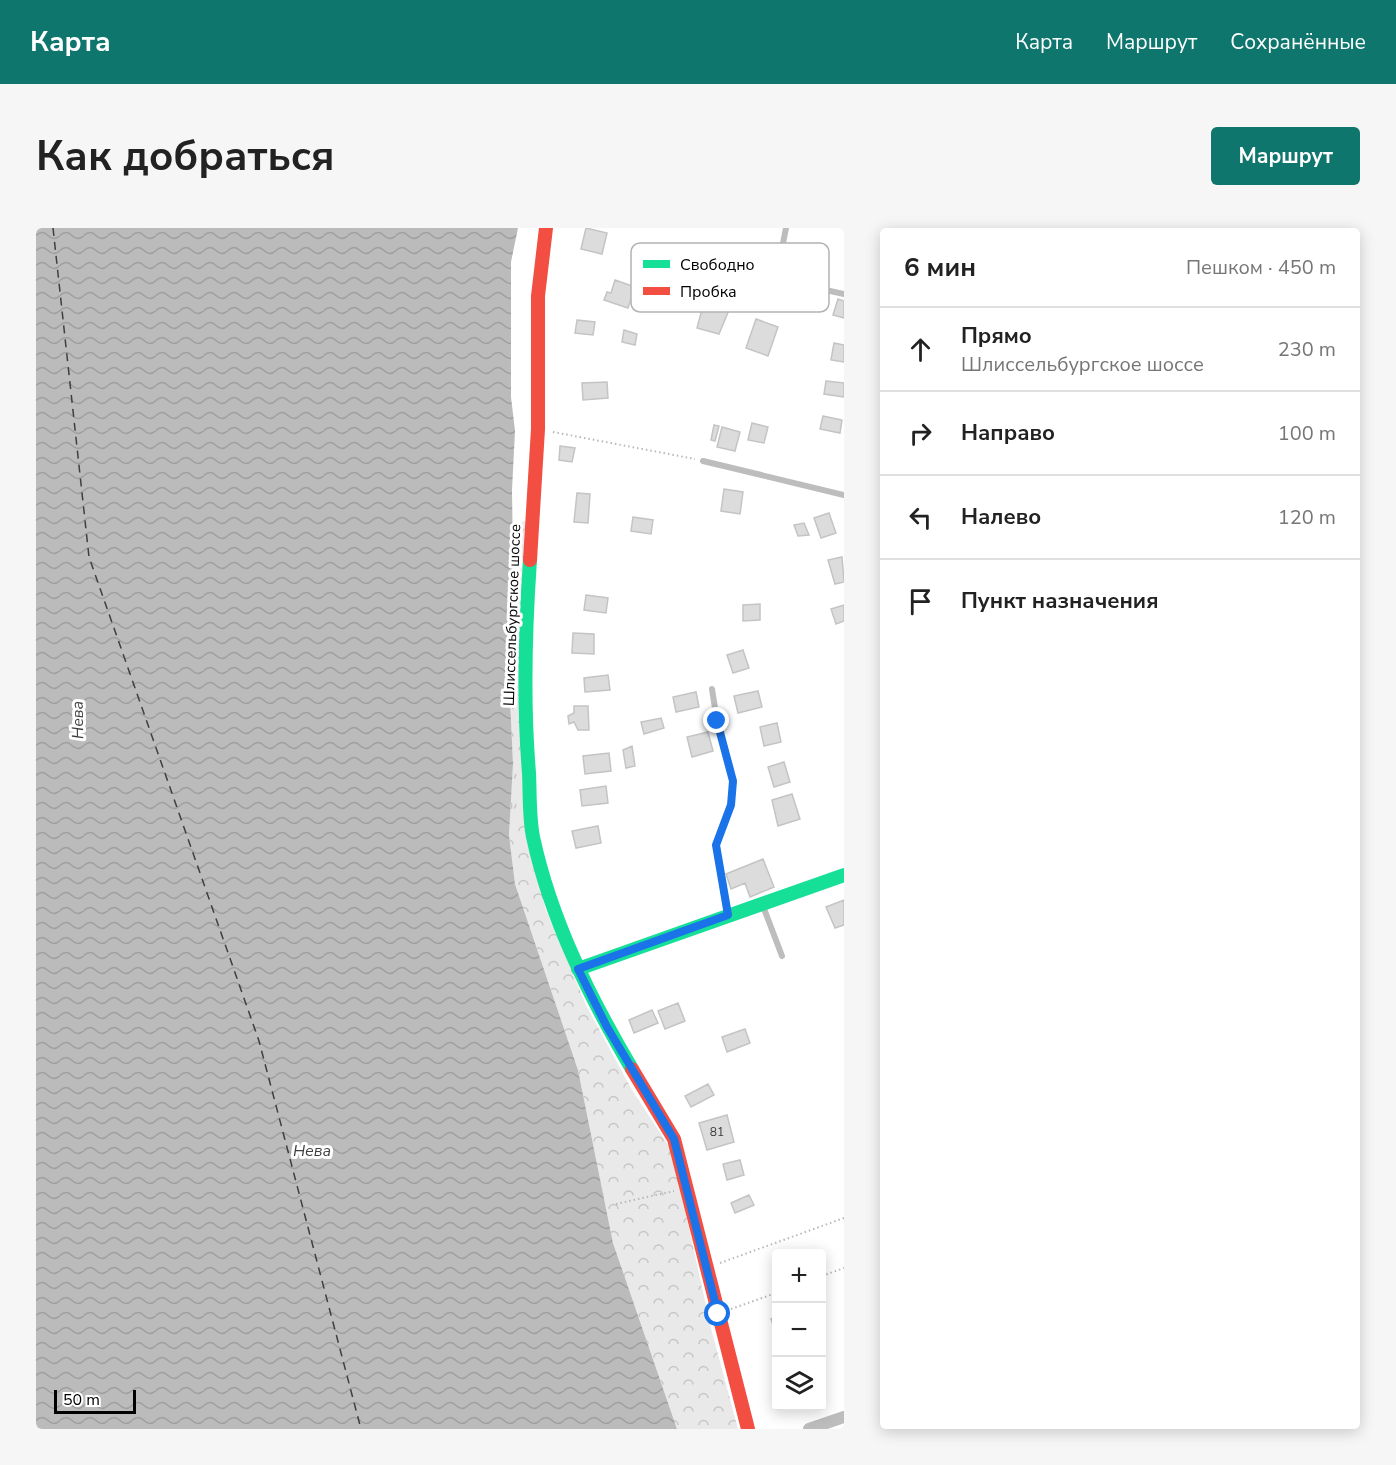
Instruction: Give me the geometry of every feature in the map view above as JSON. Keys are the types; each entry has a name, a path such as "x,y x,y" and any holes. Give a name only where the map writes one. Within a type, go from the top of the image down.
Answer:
{"street":[{"name":"Шлиссельбургское шоссе","path":"546,228 537,296 538,429 524,656 528,774 533,835 557,921 578,969 607,1027 674,1139 748,1429"},
{"path":"578,969 844,875"},
{"path":"809,1429 844,1417"}],"lane":[{"path":"783,243 786,228"},
{"path":"829,291 844,294"},
{"path":"703,461 844,495"},
{"path":"712,689 717,721 733,781 731,805 716,845 728,915"},
{"path":"762,903 782,956"}],"path":[{"path":"538,429 703,461"},
{"path":"616,1204 688,1188"},
{"path":"706,1269 844,1218"},
{"path":"826,1275 844,1268"},
{"path":"718,1314 772,1295"}],"green space":[{"path":"525,521 521,761 513,764 507,633 513,525"},
{"path":"521,761 530,829 515,823 509,835 513,764"},
{"path":"515,822 530,829 545,908 586,1005 632,1090 672,1151 711,1328 738,1429 677,1429 613,1243 578,1070 515,884 509,835"}],"water":[{"name":"Нева","path":"36,228 518,228 511,262 511,397 515,431 512,490 513,558 507,633 513,764 509,835 515,884 578,1070 613,1243 677,1429 36,1429"}],"building":[{"path":"586,228 607,233 602,254 581,249"},
{"path":"615,280 631,286 628,308 604,300 607,292 611,293"},
{"path":"838,299 844,301 844,318 833,315"},
{"path":"701,312 728,312 719,334 697,328"},
{"path":"756,319 778,327 768,356 746,348"},
{"path":"577,320 595,322 593,335 575,333"},
{"path":"624,330 637,334 635,345 622,342"},
{"path":"834,343 844,345 844,362 831,360"},
{"path":"826,381 844,383 844,397 824,394"},
{"path":"607,382 608,398 583,400 582,383"},
{"path":"823,416 842,420 840,433 820,429"},
{"path":"752,423 768,427 764,443 748,440"},
{"path":"714,425 719,426 715,441 711,440"},
{"path":"722,427 740,432 735,451 717,447"},
{"path":"560,446 575,448 572,462 559,460"},
{"path":"724,489 743,492 740,514 721,511"},
{"path":"577,493 590,494 588,523 574,522"},
{"path":"829,513 836,533 821,538 814,518"},
{"path":"633,517 653,520 651,534 631,531"},
{"path":"804,523 809,535 798,536 794,525"},
{"path":"842,557 844,582 835,584 828,560"},
{"path":"586,595 608,598 606,613 584,610"},
{"path":"760,604 760,620 743,621 743,605"},
{"path":"844,605 844,621 836,624 831,609"},
{"path":"573,633 594,634 594,654 572,653"},
{"path":"743,650 749,668 733,673 727,655"},
{"path":"608,675 610,690 585,692 584,678"},
{"path":"758,691 762,707 738,713 734,696"},
{"path":"696,692 699,707 676,712 673,697"},
{"path":"574,706 588,706 589,730 578,730 574,722 569,724 568,716 574,713"},
{"path":"661,718 664,728 644,734 641,722"},
{"path":"777,723 781,742 764,746 760,727"},
{"path":"708,732 713,751 692,757 687,737"},
{"path":"632,746 635,766 626,768 623,750"},
{"path":"609,753 611,771 585,774 583,756"},
{"path":"784,762 790,782 774,787 768,767"},
{"path":"606,786 608,803 582,806 580,790"},
{"path":"792,794 800,819 778,826 772,800"},
{"path":"598,826 601,843 576,848 572,831"},
{"path":"763,859 774,887 750,897 745,883 731,889 726,874"},
{"path":"844,900 844,925 835,928 826,907"},
{"path":"678,1003 685,1021 665,1029 658,1011"},
{"path":"652,1010 658,1023 634,1033 629,1020"},
{"path":"745,1029 750,1043 727,1052 722,1037"},
{"path":"708,1084 714,1095 691,1107 685,1096"},
{"path":"727,1115 734,1142 707,1150 699,1123"},
{"path":"740,1160 744,1175 727,1180 723,1164"},
{"path":"749,1195 754,1205 735,1213 731,1203"}],"ferry route":[{"path":"53,228 89,557 259,1041 361,1429"}],"traffic: fast":[{"path":"530,560 525,693 533,837 550,898 573,957 632,1069"},
{"path":"578,969 844,875"}],"traffic: jam":[{"path":"530,560 538,429 538,296 546,228"},
{"path":"632,1069 674,1139 748,1429"}],"route":[{"path":"717,721 733,781 731,805 716,845 720,879 728,915 578,969 607,1027 674,1139 718,1314"}]}
